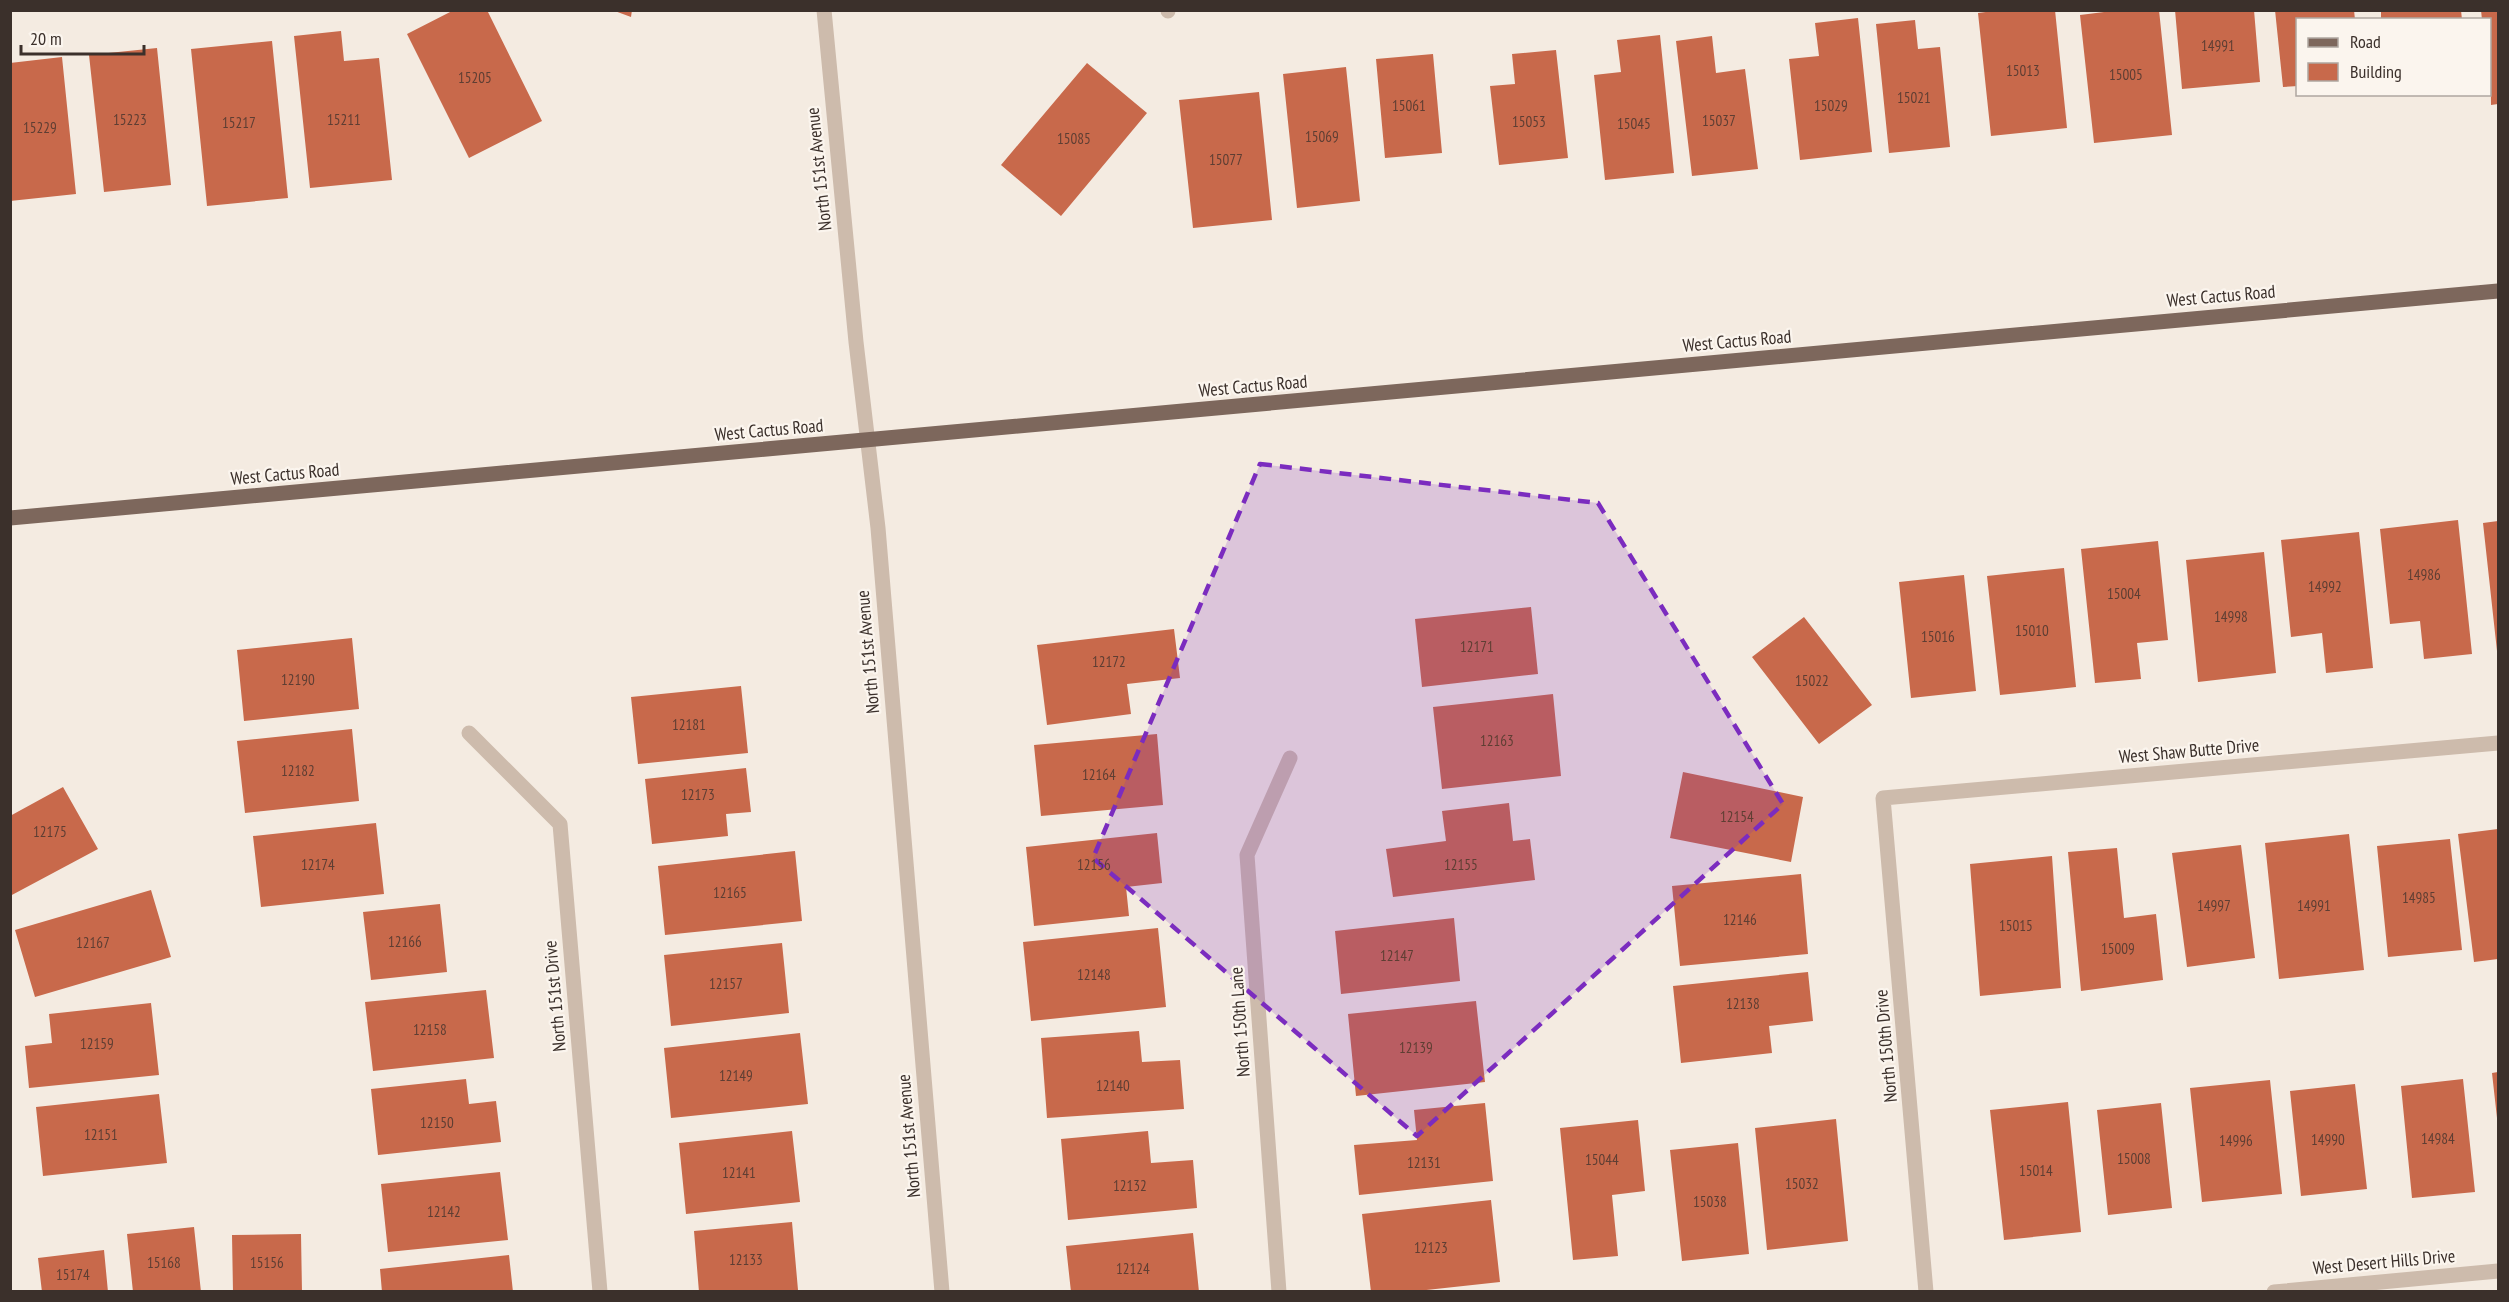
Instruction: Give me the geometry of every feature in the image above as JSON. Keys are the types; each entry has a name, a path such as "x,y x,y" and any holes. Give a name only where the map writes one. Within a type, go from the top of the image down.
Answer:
{"main road":[{"name":"West Cactus Road","path":"10,518 2499,291"}],"street":[{"name":"North 151st Avenue","path":"824,10 866,441 878,528 942,1292"},
{"name":"North 151st Drive","path":"469,733 560,824 600,1292"},
{"name":"West Shaw Butte Drive","path":"1883,798 2499,743"},
{"name":"North 150th Lane","path":"1280,1292 1248,855 1290,758"},
{"name":"North 150th Drive","path":"1883,798 1926,1292"},
{"name":"West Desert Hills Drive","path":"2274,1292 2499,1271"}],"highlighted area":[{"path":"1260,464 1598,503 1783,804 1417,1136 1093,858"}],"building":[{"path":"454,10 487,10 542,121 469,158 407,34"},
{"path":"612,10 632,10 631,17"},
{"path":"2001,10 2055,10 2067,128 1991,136 1978,13"},
{"path":"2120,10 2159,10 2172,135 2094,143 2080,15"},
{"path":"2175,10 2254,10 2260,82 2182,89"},
{"path":"2275,10 2354,10 2355,18 2296,18 2296,86 2283,87"},
{"path":"2381,10 2461,10 2462,18 2381,18"},
{"path":"2481,10 2498,10 2498,104 2491,105 2491,18 2482,18"},
{"path":"1858,18 1872,152 1800,160 1789,59 1819,56 1815,23"},
{"path":"1915,20 1918,49 1940,47 1950,147 1889,153 1876,24"},
{"path":"341,31 344,61 379,58 392,180 310,188 294,36"},
{"path":"1660,35 1674,173 1605,180 1594,75 1621,72 1617,40"},
{"path":"1712,36 1716,73 1745,69 1758,169 1692,176 1676,41"},
{"path":"272,41 288,198 207,206 191,49"},
{"path":"157,48 171,185 104,192 89,55"},
{"path":"1556,50 1568,158 1499,165 1490,86 1515,84 1512,54"},
{"path":"1433,54 1442,153 1385,158 1376,59"},
{"path":"62,57 76,194 10,201 10,63"},
{"path":"1087,63 1147,113 1061,216 1001,165"},
{"path":"1346,67 1360,201 1297,208 1283,74"},
{"path":"1259,92 1272,220 1193,228 1179,100"},
{"path":"2458,520 2472,654 2424,659 2420,621 2390,624 2380,529"},
{"path":"2498,521 2498,651 2497,651 2483,523"},
{"path":"2359,532 2373,668 2326,673 2322,633 2291,637 2281,540"},
{"path":"2158,541 2168,640 2137,643 2141,679 2095,683 2081,549"},
{"path":"2264,552 2276,673 2198,682 2186,560"},
{"path":"2064,568 2076,687 2000,695 1987,576"},
{"path":"1964,575 1976,691 1911,698 1899,582"},
{"path":"1531,607 1538,674 1422,687 1415,619"},
{"path":"1804,617 1872,705 1819,744 1752,657"},
{"path":"1174,629 1180,678 1127,684 1131,714 1047,725 1037,645"},
{"path":"352,638 359,709 244,721 237,650"},
{"path":"741,686 748,753 638,764 631,697"},
{"path":"1553,694 1561,776 1442,789 1433,707"},
{"path":"352,729 359,801 245,813 237,741"},
{"path":"1157,734 1163,805 1041,816 1034,745"},
{"path":"746,768 751,812 726,814 728,836 652,844 645,779"},
{"path":"1683,772 1803,797 1791,862 1670,838"},
{"path":"63,787 98,849 10,896 10,816"},
{"path":"1509,803 1513,841 1530,839 1535,880 1393,897 1386,849 1446,841 1442,811"},
{"path":"376,823 384,894 261,907 253,836"},
{"path":"2498,829 2498,959 2474,962 2458,834"},
{"path":"1157,833 1162,883 1126,887 1129,916 1034,926 1026,847"},
{"path":"2349,834 2364,970 2279,979 2265,843"},
{"path":"2450,839 2462,950 2388,957 2377,846"},
{"path":"2241,845 2255,958 2187,967 2172,853"},
{"path":"2117,848 2124,918 2156,914 2163,980 2081,991 2068,852"},
{"path":"795,851 802,921 665,935 658,866"},
{"path":"2052,856 2061,988 1980,996 1970,864"},
{"path":"1801,874 1808,954 1680,966 1672,886"},
{"path":"151,890 171,957 35,997 15,930"},
{"path":"440,904 447,972 371,980 363,912"},
{"path":"1454,918 1460,981 1341,994 1335,931"},
{"path":"1158,928 1166,1007 1031,1021 1023,942"},
{"path":"782,943 789,1013 671,1026 664,955"},
{"path":"1808,972 1813,1021 1769,1026 1772,1053 1681,1063 1673,986"},
{"path":"486,990 494,1058 373,1071 365,1002"},
{"path":"1476,1001 1485,1082 1356,1096 1348,1014"},
{"path":"151,1003 159,1075 29,1088 25,1046 52,1043 49,1014"},
{"path":"1139,1031 1142,1062 1180,1060 1184,1109 1047,1118 1041,1038"},
{"path":"800,1033 808,1104 671,1118 664,1048"},
{"path":"2498,1072 2498,1118 2497,1118 2492,1073"},
{"path":"466,1079 469,1104 496,1101 501,1142 378,1155 371,1089"},
{"path":"2463,1079 2475,1192 2412,1198 2401,1086"},
{"path":"2270,1080 2282,1194 2202,1202 2190,1088"},
{"path":"2355,1084 2367,1189 2301,1196 2290,1091"},
{"path":"159,1094 167,1163 43,1176 36,1107"},
{"path":"2068,1102 2081,1232 2004,1240 1990,1110"},
{"path":"1485,1103 1493,1181 1359,1195 1354,1145 1417,1140 1414,1110"},
{"path":"2161,1103 2172,1208 2108,1215 2097,1110"},
{"path":"1836,1119 1848,1241 1767,1250 1755,1128"},
{"path":"1638,1120 1645,1191 1612,1195 1618,1256 1573,1260 1560,1128"},
{"path":"792,1131 800,1202 686,1214 679,1143"},
{"path":"1148,1131 1151,1163 1193,1160 1197,1208 1068,1220 1061,1139"},
{"path":"1738,1143 1749,1254 1682,1261 1670,1150"},
{"path":"500,1172 508,1240 388,1252 381,1184"},
{"path":"1491,1200 1500,1282 1408,1292 1371,1292 1362,1214"},
{"path":"792,1222 798,1290 699,1292 694,1231"},
{"path":"194,1227 201,1292 133,1292 127,1234"},
{"path":"1193,1233 1199,1292 1071,1292 1066,1246"},
{"path":"301,1234 302,1292 233,1292 232,1235"},
{"path":"104,1250 108,1292 42,1292 38,1258"},
{"path":"509,1255 513,1292 382,1292 380,1269"}]}
